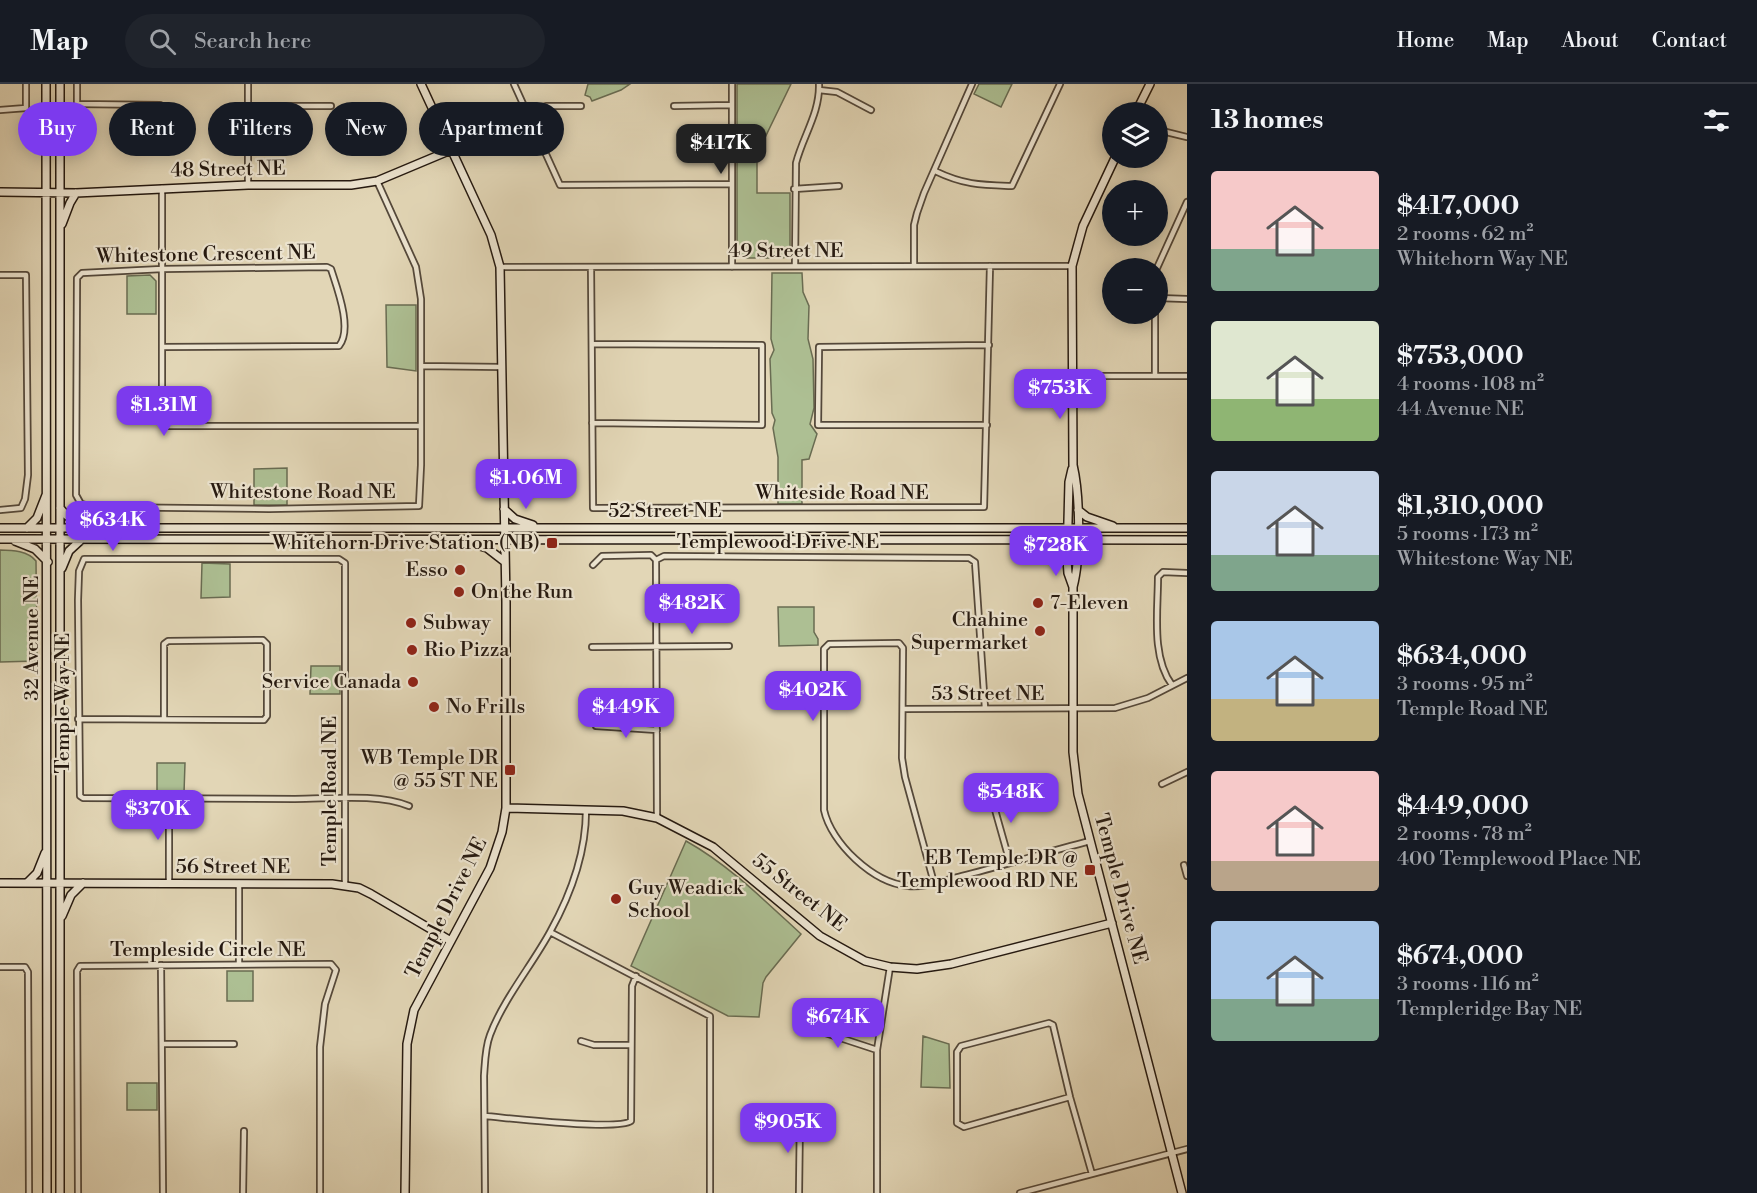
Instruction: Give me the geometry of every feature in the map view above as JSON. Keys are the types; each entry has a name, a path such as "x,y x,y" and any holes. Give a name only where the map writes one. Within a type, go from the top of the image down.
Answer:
{"main road":[{"name":"32 Avenue NE","path":"46,84 47,1193"},
{"name":"32 Avenue NE","path":"60,84 60,1193"},
{"name":"Temple Drive NE","path":"421,84 429,102"},
{"path":"1141,102 1150,84"},
{"name":"48 Street NE","path":"0,192 76,193 248,185 351,185 377,181 437,156"},
{"name":"Temple Drive NE","path":"405,1193 407,1044 414,1010 497,852 506,808 506,562 500,267 491,235 454,156"},
{"path":"1073,465 1072,266 1083,226 1110,168"},
{"path":"59,235 64,216 76,193"},
{"name":"Temple Drive NE","path":"1073,465 1077,482 1078,510 1077,573 1073,587 1072,709 1075,775 1090,841 1182,1193"},
{"name":"Temple Drive NE","path":"1073,465 1069,482 1068,528 1068,573 1073,587"},
{"path":"27,528 37,518 48,490"},
{"path":"60,508 67,516 104,527"},
{"path":"504,509 515,519 537,527"},
{"path":"1078,510 1087,517 1118,528"},
{"name":"52 Street NE","path":"0,528 1187,528"},
{"name":"52 Street NE","path":"0,539 1187,540"},
{"path":"10,539 35,549 48,563"},
{"path":"60,576 66,556 82,539"},
{"path":"459,540 487,548 506,562"},
{"path":"1029,540 1058,552 1068,560"},
{"name":"55 Street NE","path":"506,808 623,811 657,818 713,847 820,936 865,961 890,966 916,969 951,964 1112,923"},
{"path":"27,883 37,873 48,846"},
{"name":"56 Street NE","path":"0,883 345,885 371,894 451,941"},
{"path":"60,921 71,895 83,883"}],"street":[{"path":"0,110 26,108 26,84"},
{"path":"77,84 77,104 109,104"},
{"path":"248,84 248,102"},
{"path":"514,84 522,102"},
{"path":"732,84 732,267"},
{"path":"795,267 794,189 797,156 816,112 819,84"},
{"path":"914,266 914,225 917,213 972,84"},
{"path":"935,171 956,181 971,184 1012,186 1060,84"},
{"path":"819,90 837,92 871,110"},
{"path":"674,106 732,105"},
{"path":"564,106 581,106"},
{"path":"1168,132 1187,137"},
{"path":"248,156 248,185"},
{"path":"547,156 560,185 732,184"},
{"name":"Whitestone Road NE","path":"77,278 76,495 81,504 93,507 269,509 418,506 422,299 416,267 377,181"},
{"path":"794,189 839,186"},
{"path":"162,188 162,422 164,426 420,426"},
{"path":"1162,258 1187,202"},
{"path":"1180,218 1187,218"},
{"name":"Whiteside Road NE","path":"591,267 593,508 606,509 984,507 990,266"},
{"name":"49 Street NE","path":"500,267 1072,266"},
{"name":"Whitestone Crescent NE","path":"77,278 82,273 162,269 327,267 331,269 344,308 343,342 339,346 162,347"},
{"path":"0,275 26,275 28,475 25,499 21,508 0,510"},
{"path":"1168,298 1187,299"},
{"path":"1155,324 1155,376"},
{"path":"592,344 762,345 762,425 592,423"},
{"path":"987,425 818,425 819,347 989,345"},
{"path":"421,366 501,367"},
{"path":"1072,376 1187,376"},
{"path":"593,565 602,556 651,555 656,560"},
{"name":"Templewood Drive NE","path":"657,818 656,560 663,556 969,558 975,562 985,708"},
{"name":"Temple Road NE","path":"84,560 339,559 345,563 345,885"},
{"name":"Temple Way NE","path":"84,560 79,571 78,600 80,796 83,798 395,800 409,806"},
{"path":"1172,685 1166,678 1158,656 1158,577 1162,572 1187,573"},
{"path":"78,719 264,720 267,716 267,644 263,640 168,641 164,644 164,719"},
{"path":"934,883 905,777 902,758 903,648 899,643 829,644 824,649 824,810 838,842 854,858 889,881 907,886 934,883 1090,841"},
{"path":"592,647 729,646"},
{"name":"53 Street NE","path":"903,709 1115,708 1138,702 1187,678"},
{"path":"596,726 657,730"},
{"path":"1162,784 1187,772"},
{"path":"990,792 1010,863"},
{"path":"169,799 169,883"},
{"path":"485,1193 485,1058 490,1036 550,932 577,868 584,838 586,810"},
{"path":"1184,865 1187,876"},
{"path":"239,883 239,964"},
{"path":"550,932 710,1016 710,1193"},
{"name":"Templeside Circle NE","path":"78,1193 77,971 80,966 332,964 336,970 325,1004 320,1047 320,1193"},
{"path":"161,965 163,1193"},
{"path":"877,1193 877,1050 890,966"},
{"path":"0,967 25,968 28,972 29,1193"},
{"path":"485,1116 626,1125 631,1120 632,986 636,976"},
{"path":"1070,1097 964,1127 957,1123 957,1052 961,1046 1049,1023 1053,1025 1092,1174"},
{"path":"807,1027 877,1050"},
{"path":"581,1041 594,1045 631,1046"},
{"path":"162,1044 234,1044"},
{"path":"799,1193 800,1115"},
{"path":"243,1193 244,1131"},
{"path":"1020,1193 1187,1149"}],"green space":[{"path":"588,84 630,84 621,90 592,101 585,95"},
{"path":"737,84 791,84 757,154 757,193 790,193 790,251 786,257 746,258 737,249"},
{"path":"979,84 1012,84 1001,107 974,94"},
{"path":"772,273 802,273 803,292 809,306 808,339 813,359 814,408 810,424 817,434 809,459 802,460 802,504 778,504 778,457 773,428 775,420 772,413 770,359 774,350 771,339"},
{"path":"150,275 156,281 156,314 127,314 127,276"},
{"path":"386,305 416,305 416,371 387,367"},
{"path":"287,468 287,505 254,505 254,469"},
{"path":"0,550 25,553 36,561 37,661 0,662"},
{"path":"202,563 230,564 230,597 201,598"},
{"path":"778,607 814,607 814,632 818,645 779,646"},
{"path":"311,666 340,666 340,694 310,694"},
{"path":"157,763 185,763 184,793 157,793"},
{"path":"686,841 732,872 801,934 766,977 763,983 759,1017 728,1016 631,966"},
{"path":"227,971 253,971 253,1001 227,1001"},
{"path":"923,1036 949,1044 950,1088 921,1087"},
{"path":"127,1083 157,1083 157,1110 127,1110"}],"place":[{"name":"Whitehorn Drive Station (NB)","path":"552,543"},
{"name":"Esso","path":"460,570"},
{"name":"On the Run","path":"459,592"},
{"name":"7-Eleven","path":"1038,603"},
{"name":"Subway","path":"411,623"},
{"name":"Chahine Supermarket","path":"1040,631"},
{"name":"Rio Pizza","path":"412,650"},
{"name":"Service Canada","path":"413,682"},
{"name":"No Frills","path":"434,707"},
{"name":"WB Temple DR @ 55 ST NE","path":"510,770"},
{"name":"EB Temple DR @ Templewood RD NE","path":"1090,870"},
{"name":"Guy Weadick School","path":"616,899"}]}
